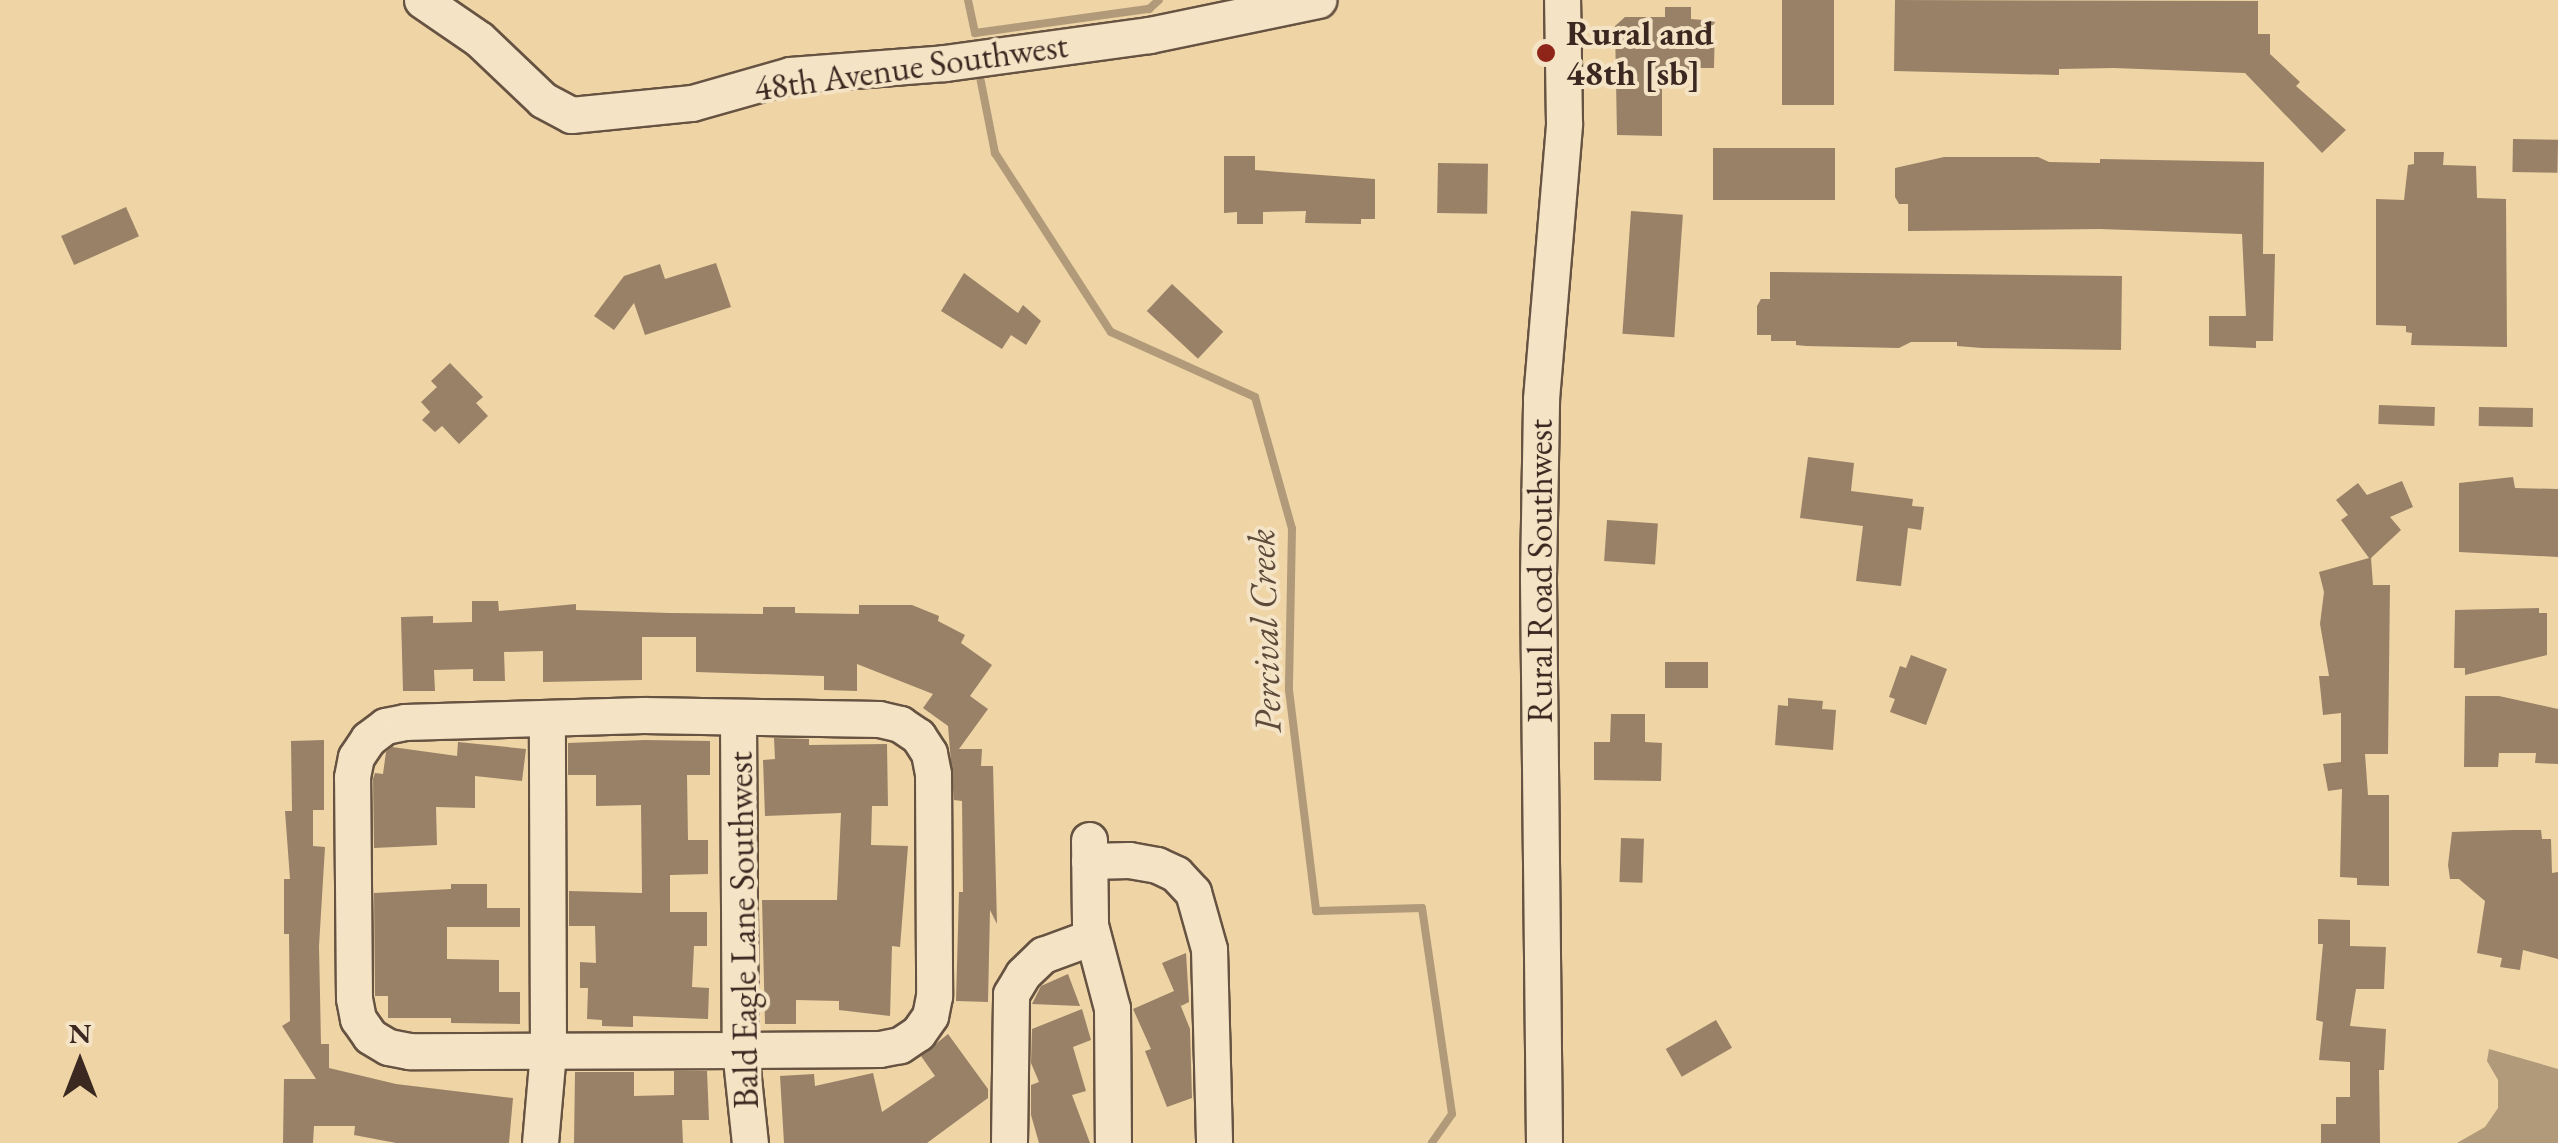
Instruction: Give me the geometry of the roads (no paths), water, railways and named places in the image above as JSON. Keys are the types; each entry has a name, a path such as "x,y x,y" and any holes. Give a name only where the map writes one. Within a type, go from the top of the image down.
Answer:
{"street":[{"name":"48th Avenue Southwest","path":"422,0 478,39 543,100 570,115 692,103 790,75 946,63 1149,35 1318,0"},
{"name":"Rural Road Southwest","path":"1544,1143 1540,400 1564,123 1562,0"},
{"path":"738,717 879,719 900,724 918,736 929,753 933,774 934,996 930,1016 918,1033 900,1045 409,1052 388,1048 370,1036 358,1019 354,998 352,814 356,756 368,739 384,726 405,722 738,717"},
{"name":"Bald Eagle Lane Southwest","path":"738,717 740,1050 750,1143"},
{"path":"540,1143 548,1050 547,718"},
{"path":"1114,1143 1112,1008 1092,937 1089,850 1157,865 1176,874 1193,892 1210,949 1214,1143"},
{"path":"1010,1143 1011,994 1022,974 1043,956 1092,937"}],"waterway":[{"path":"968,0 975,33 1149,9 1159,0"},
{"name":"Percival Creek","path":"979,72 995,153 1111,332 1255,397 1292,529 1289,690 1316,911 1422,908 1452,1114 1432,1143"}],"place":[{"name":"Rural and 48th [sb]","path":"1546,53"}]}
